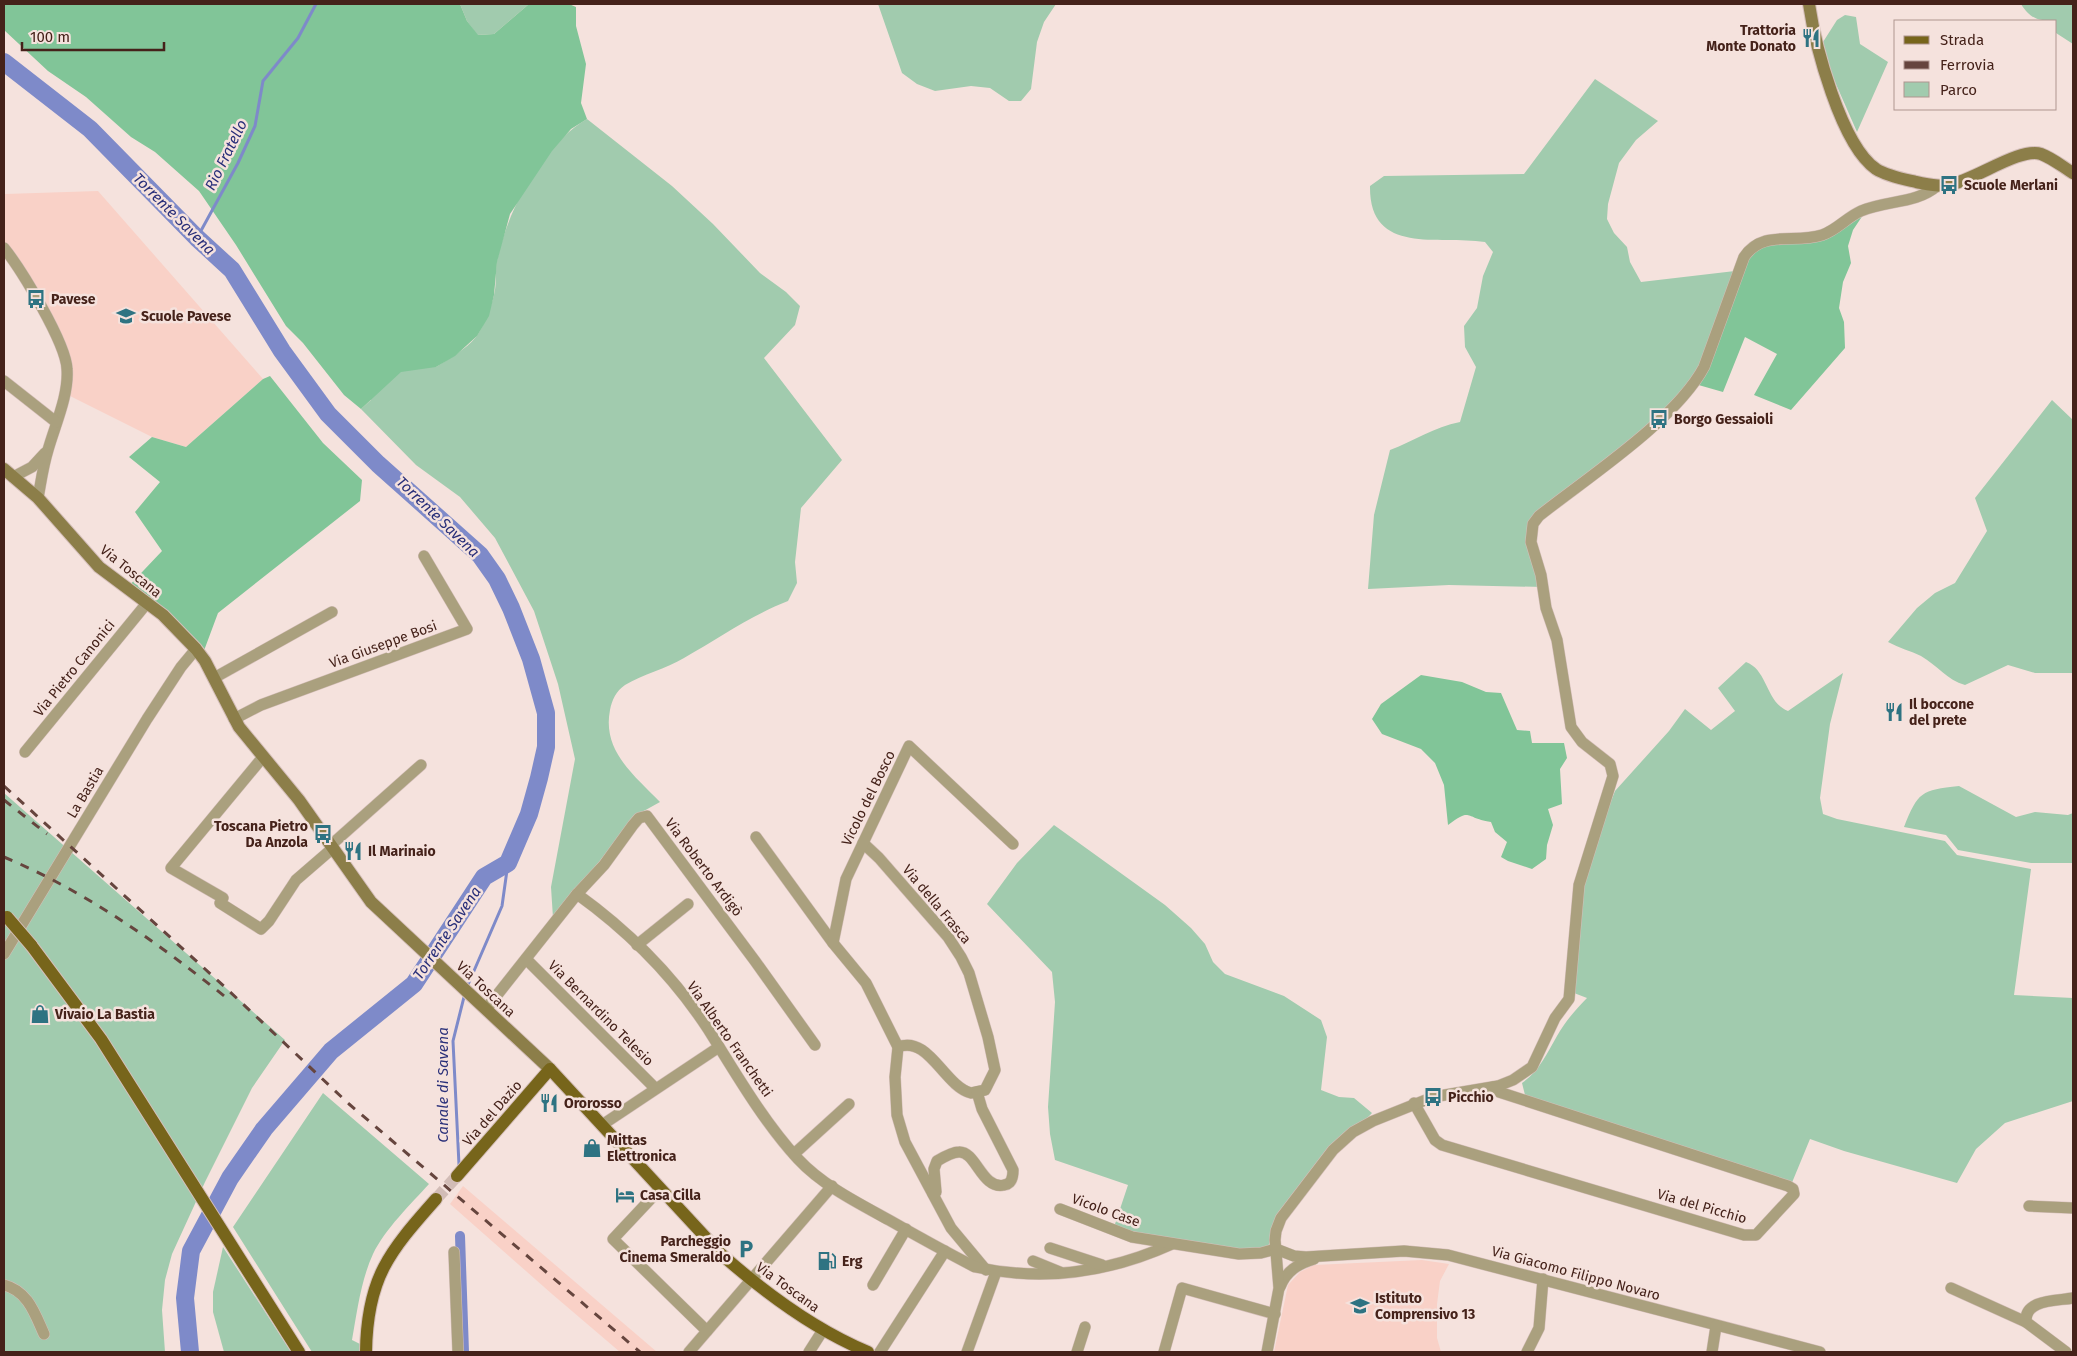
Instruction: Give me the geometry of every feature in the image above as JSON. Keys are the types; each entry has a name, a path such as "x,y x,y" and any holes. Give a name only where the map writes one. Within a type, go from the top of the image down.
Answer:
{"main road":[{"path":"1809,4 1814,38 1830,90 1858,152 1877,169 1903,179 1937,186 1972,178 2018,155 2029,152 2041,154 2073,173"},
{"name":"Via Toscana","path":"9,473 38,498 99,567 163,615 196,649 214,678 234,719 263,758 299,800 366,895 384,916 550,1069 702,1235 752,1280 823,1330 868,1352"},
{"path":"5,915 31,945 101,1039 245,1270 299,1352"},
{"name":"Via del Dazio","path":"457,1176 550,1069"},
{"path":"366,1352 368,1315 380,1276 391,1253 436,1199"}],"street":[{"path":"1267,1352 1279,1288 1276,1231 1281,1218 1342,1140 1373,1121 1414,1103 1433,1097 1493,1087 1513,1080 1532,1067 1555,1018 1569,999 1579,885 1613,776 1610,764 1582,742 1571,727 1557,640 1546,608 1541,575 1531,542 1533,524 1539,516 1642,434 1682,399 1695,384 1704,367 1744,257 1751,247 1760,242 1774,239 1806,238 1823,235 1837,228 1860,211 1928,194 1937,186"},
{"path":"4,248 24,276 66,359 67,379 48,450 38,498"},
{"path":"4,381 56,422"},
{"path":"9,473 32,467 48,450"},
{"name":"Via Giuseppe Bosi","path":"234,719 260,705 467,629 424,556"},
{"name":"Via Pietro Canonici","path":"24,752 146,603"},
{"path":"214,678 332,612"},
{"name":"La Bastia","path":"4,954 147,719 181,667 196,649"},
{"name":"Vicolo del Bosco","path":"834,943 846,879 909,746 1013,844"},
{"path":"263,758 172,868 223,898 220,903 261,928 269,921 296,880 421,765"},
{"name":"Via Roberto Ardigò","path":"486,1009 577,894 604,865 633,825 639,818 647,816 815,1045"},
{"path":"756,837 866,983 898,1047 895,1078 897,1115 905,1142 950,1228 991,1271 967,1352"},
{"name":"Via della Frasca","path":"862,843 880,858 948,937 965,965 988,1037 994,1070 985,1090 977,1092"},
{"name":"Via Alberto Franchetti","path":"577,894 601,911 637,945 688,1002 798,1160 832,1186 974,1268 991,1271 1064,1274 1146,1256 1172,1244"},
{"path":"637,945 688,904"},
{"name":"Via Bernardino Telesio","path":"526,959 655,1088"},
{"path":"898,1047 906,1044 918,1047 937,1064 953,1084 964,1091 977,1092 982,1109 1013,1170 1012,1180 1008,1185 998,1186 991,1183 965,1154 958,1152 936,1161 934,1170 936,1192 933,1194"},
{"path":"602,1125 719,1047"},
{"name":"Via del Picchio","path":"1414,1103 1435,1140 1442,1145 1744,1235 1756,1235 1794,1194 1793,1189 1788,1186 1499,1092 1493,1087"},
{"path":"794,1154 849,1104"},
{"path":"689,1352 832,1186"},
{"path":"660,1189 613,1239 707,1331"},
{"path":"2028,1206 2073,1208"},
{"name":"Vicolo Case","path":"1060,1209 1132,1237 1240,1254 1261,1254 1276,1249"},
{"path":"873,1286 906,1229"},
{"path":"1050,1248 1104,1266"},
{"name":"Via Giacomo Filippo Novaro","path":"1276,1249 1294,1256 1320,1257 1375,1252 1430,1252 1543,1279 1820,1352"},
{"path":"880,1352 945,1251"},
{"path":"454,1252 458,1352"},
{"name":"Via Giacomo Filippo Novaro","path":"1279,1288 1283,1279 1296,1266 1320,1257"},
{"path":"1033,1261 1064,1274"},
{"path":"1527,1352 1539,1328 1543,1279"},
{"path":"4,1286 22,1294 44,1334"},
{"path":"1164,1352 1182,1288 1275,1314"},
{"path":"1951,1288 2026,1322 2066,1352"},
{"path":"2026,1322 2029,1310 2035,1305 2073,1298"},
{"path":"1712,1352 1716,1326"},
{"path":"1077,1352 1085,1327"},
{"path":"809,1352 823,1330"}],"shaded area":[{"name":"Scuole Pavese","path":"98,191 263,379 186,447 152,437 64,393 66,359 4,248 5,194"},
{"path":"463,1186 657,1352 620,1352 552,1294 450,1204"},
{"name":"Istituto Comprensivo 13","path":"1422,1260 1449,1264 1440,1281 1437,1304 1437,1338 1441,1352 1274,1352 1288,1285 1300,1272 1314,1265"}],"green space":[{"path":"4,4 460,4 467,21 478,35 494,34 529,4 569,4 576,7 576,26 586,64 581,103 587,119 571,129 552,151 510,214 497,262 494,295 489,316 477,336 455,356 436,367 401,372 361,409 344,395 303,343 286,326 236,245 199,191 155,152 131,137 86,97 48,71 4,30"},
{"path":"460,4 529,4 494,34 477,35 467,21"},
{"path":"878,4 1056,4 1044,22 1037,42 1031,89 1021,101 1009,101 990,88 971,86 935,91 917,84 902,73"},
{"path":"2021,4 2073,4 2073,44 2057,34 2057,20 2036,18 2028,13"},
{"path":"1845,15 1856,17 1860,44 1888,62 1857,132 1832,75 1823,42 1837,20"},
{"path":"1595,79 1658,121 1636,140 1619,163 1608,204 1607,219 1614,233 1627,247 1630,262 1641,282 1735,271 1696,375 1669,411 1547,514 1535,528 1543,587 1449,585 1368,589 1374,515 1390,450 1433,431 1460,422 1476,367 1465,347 1464,326 1477,308 1483,276 1493,252 1485,242 1428,240 1410,238 1394,233 1381,223 1373,208 1370,186 1384,176 1524,174"},
{"path":"587,119 672,186 713,224 760,273 786,292 800,306 795,325 764,358 842,460 801,508 795,562 797,583 788,601 748,620 677,662 632,681 622,687 615,696 610,710 609,725 615,750 631,772 660,802 642,812 626,829 553,918 551,887 575,759 558,684 534,611 495,538 460,497 416,465 361,409 371,400 241,215 436,367 462,350 479,333 493,300 497,261 509,221 518,201 541,162 555,145"},
{"path":"1863,215 1853,230 1848,246 1851,263 1843,282 1839,308 1844,322 1845,348 1791,410 1754,395 1777,354 1745,337 1723,392 1695,384 1751,247 1806,238"},
{"path":"270,376 323,443 362,480 360,501 218,613 202,656 126,589 162,551 135,512 160,482 129,457 152,437 186,447 263,379"},
{"path":"2052,400 2073,420 2073,673 2035,673 2008,665 1965,685 1953,680 1921,656 1888,642 1917,608 1935,593 1955,583 1987,531 1975,498"},
{"path":"1746,662 1759,672 1775,701 1788,711 1843,673 1830,724 1820,798 1823,814 1837,819 1945,841 1957,855 2031,869 2014,995 2073,998 2073,1101 2005,1123 1976,1149 1957,1183 1844,1151 1810,1139 1791,1185 1526,1099 1522,1083 1538,1067 1563,1026 1587,998 1574,993 1581,892 1599,831 1615,791 1669,731 1685,709 1711,730 1735,711 1718,688"},
{"path":"1421,675 1462,682 1486,692 1501,693 1517,730 1530,731 1532,743 1564,743 1567,758 1560,769 1562,804 1548,809 1553,825 1547,845 1546,859 1532,869 1501,857 1507,842 1495,832 1491,822 1465,815 1448,825 1444,785 1435,763 1421,749 1382,734 1372,719 1381,704"},
{"path":"1959,786 2016,817 2035,812 2068,815 2073,813 2073,863 2031,863 1958,850 1946,835 1904,827 1913,806 1922,795 1936,789"},
{"path":"4,793 285,1040 252,1088 205,1182 172,1254 165,1280 162,1310 165,1352 4,1352"},
{"path":"1054,825 1165,905 1191,928 1205,944 1213,962 1225,974 1284,996 1321,1020 1327,1037 1321,1090 1339,1097 1354,1098 1372,1113 1296,1193 1274,1231 1264,1257 1205,1248 1114,1227 1128,1185 1055,1160 1050,1134 1048,1107 1055,1002 1052,972 987,904 1017,863"},
{"path":"323,1093 429,1184 384,1235 373,1254 365,1274 352,1340 360,1344 361,1352 312,1352 233,1227"},
{"path":"223,1247 291,1352 224,1352 213,1312 213,1292"}],"waterway":[{"name":"Rio Fratello","path":"197,238 238,163 255,126 263,81 298,38 316,4"},
{"name":"Torrente Savena","path":"4,62 90,129 197,238 232,270 282,351 328,414 378,464 480,555 497,579 511,608 531,659 546,713 546,747 539,778 529,814 508,863 484,877 414,984 331,1051 264,1129 230,1178 191,1251 185,1298 190,1352"},
{"name":"Canale di Savena","path":"467,987 502,906 508,863"},
{"name":"Canale di Savena","path":"459,1165 453,1041 465,993"},
{"name":"Canale di Savena","path":"460,1236 464,1352"}],"tunnel":[{"path":"436,1199 457,1176"}],"railway":[{"path":"4,786 227,989 349,1104 640,1352"},
{"path":"4,800 47,834"},
{"path":"4,857 64,886 121,920 175,958 228,999"}],"place":[{"name":"Trattoria Monte Donato","path":"1811,38"},
{"name":"Scuole Merlani","path":"1949,185"},
{"name":"Pavese","path":"36,299"},
{"name":"Scuole Pavese","path":"126,316"},
{"name":"Borgo Gessaioli","path":"1659,419"},
{"name":"Il boccone del prete","path":"1894,712"},
{"name":"Toscana Pietro Da Anzola","path":"323,834"},
{"name":"Il Marinaio","path":"353,851"},
{"name":"Vivaio La Bastia","path":"40,1014"},
{"name":"Picchio","path":"1433,1097"},
{"name":"Ororosso","path":"549,1103"},
{"name":"Mittas Elettronica","path":"592,1148"},
{"name":"Casa Cilla","path":"625,1195"},
{"name":"Parcheggio Cinema Smeraldo","path":"746,1249"},
{"name":"Erg","path":"827,1261"},
{"name":"Istituto Comprensivo 13","path":"1360,1306"}]}
